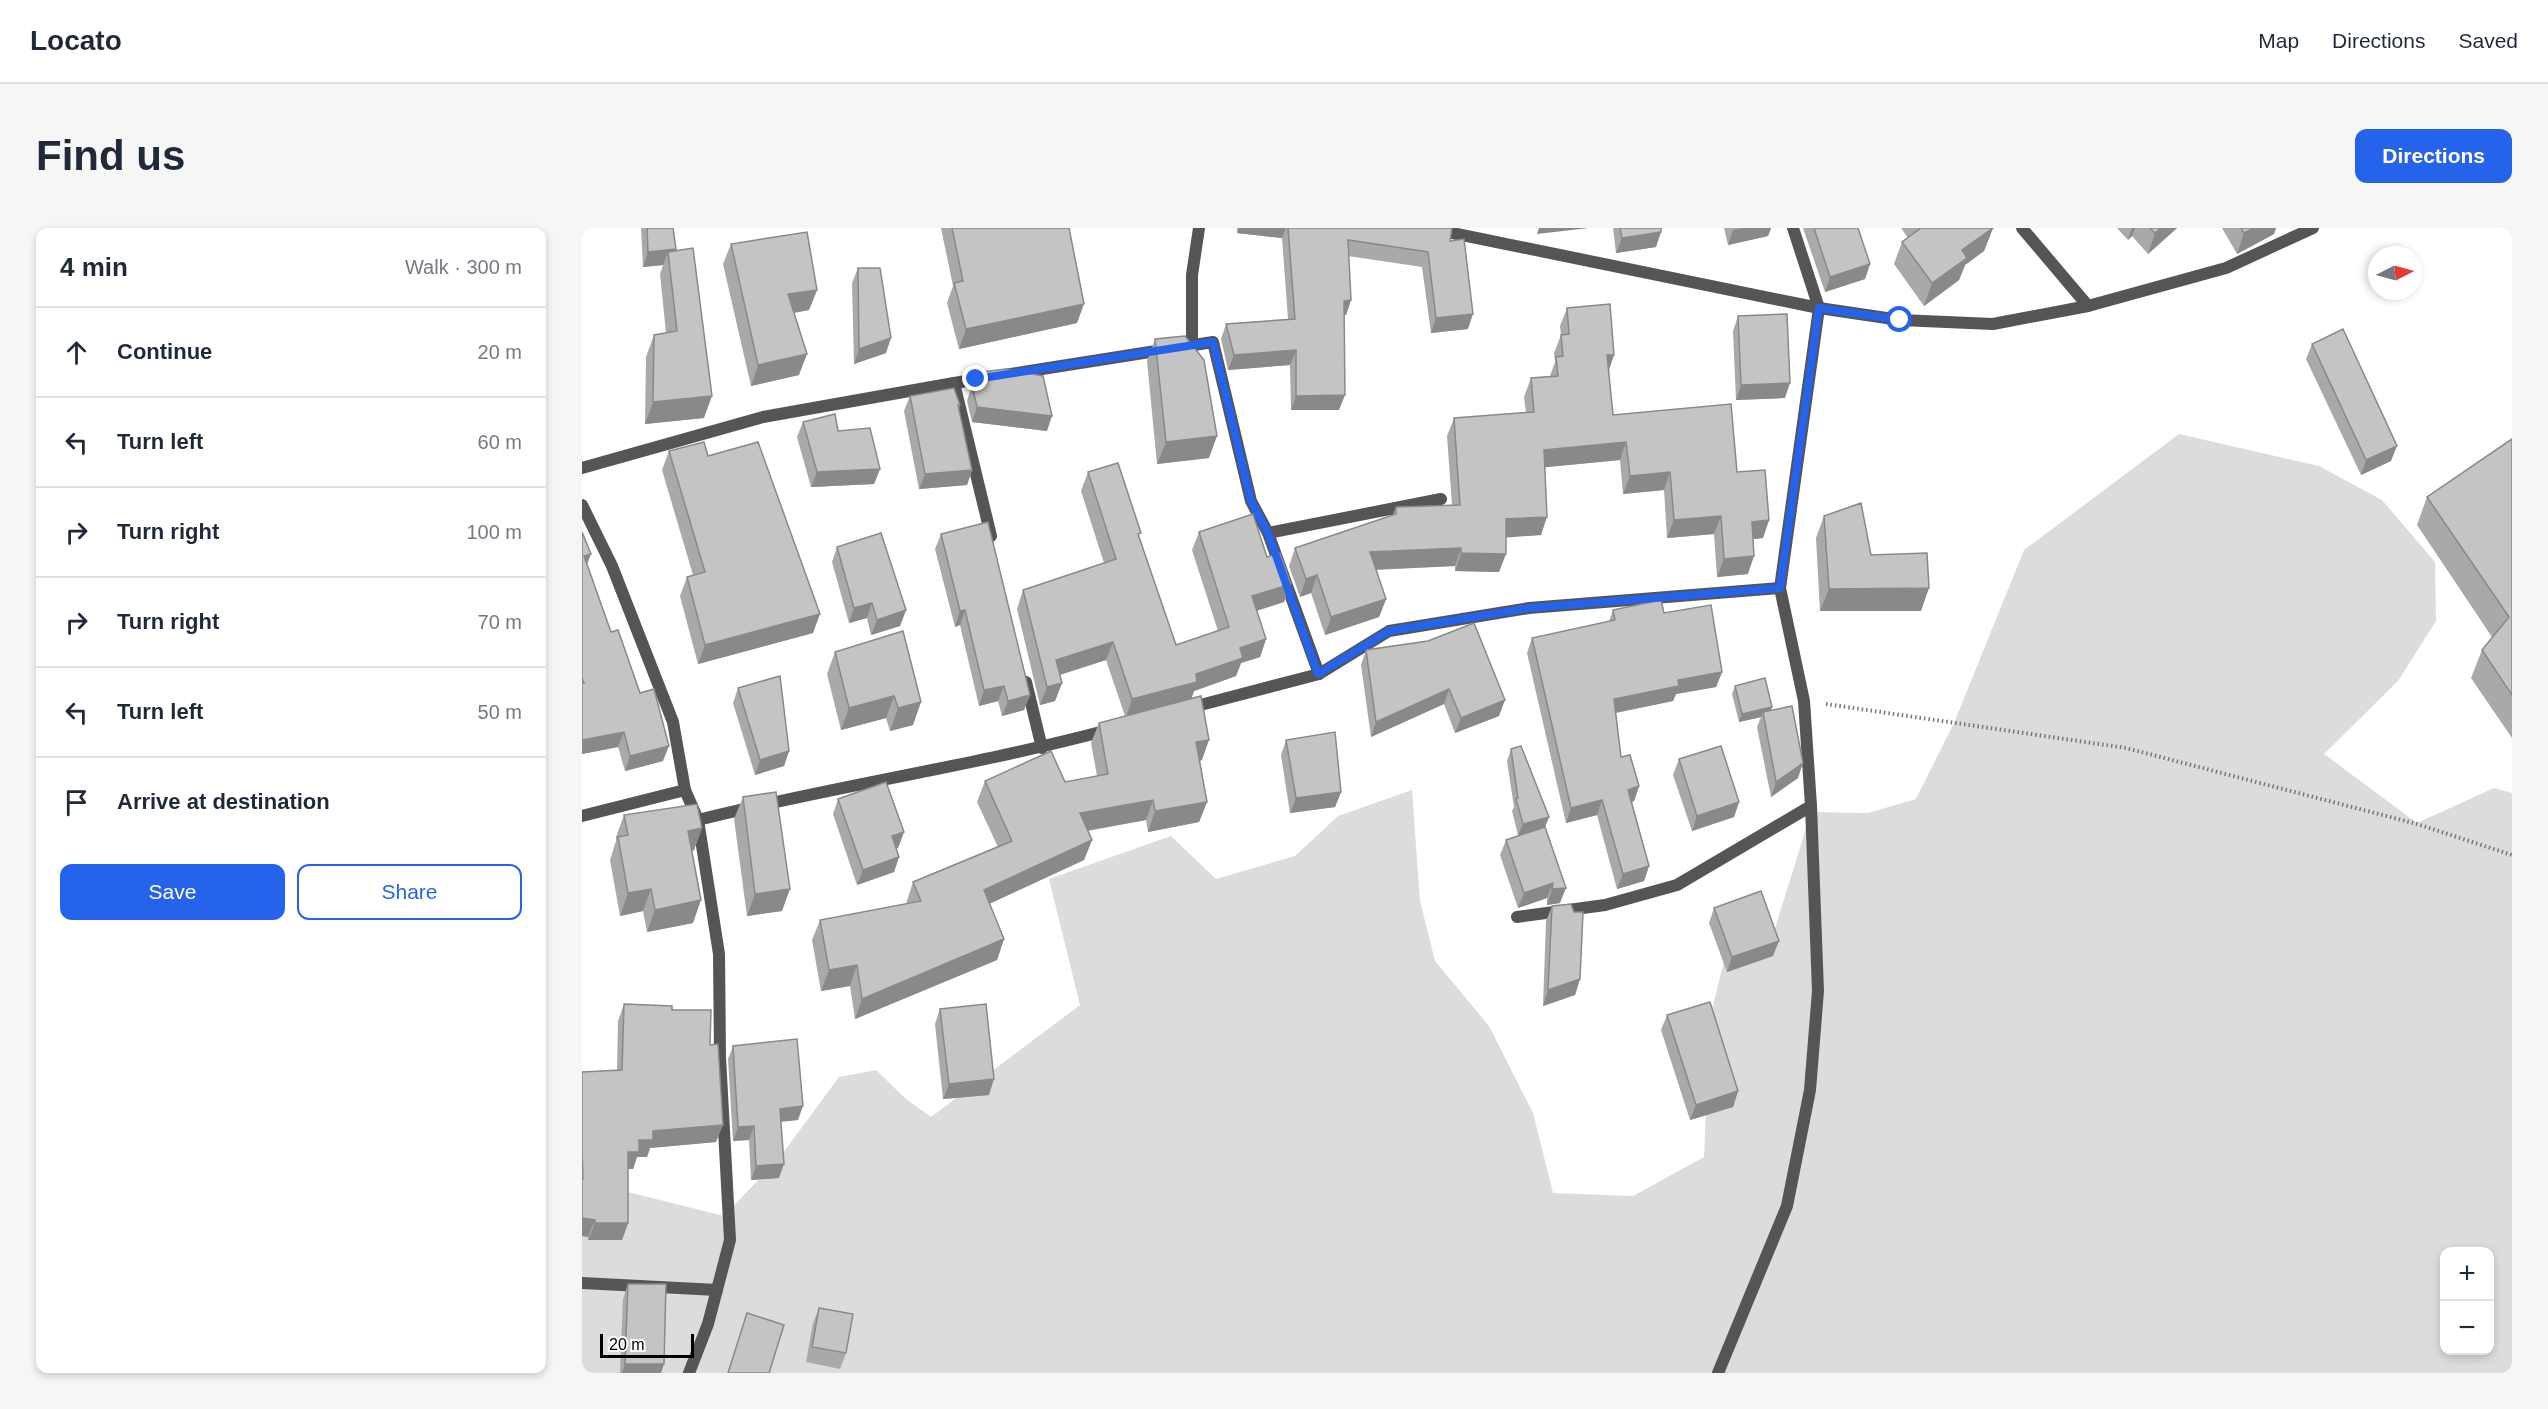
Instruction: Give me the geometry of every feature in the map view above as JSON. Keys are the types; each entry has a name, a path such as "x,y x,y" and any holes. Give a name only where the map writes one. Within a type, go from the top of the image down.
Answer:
{"street":[{"path":"1192,345 1192,275 1199,228"},
{"path":"1428,228 1819,308 1900,320 1993,324 2088,306 2226,268 2313,228"},
{"path":"1718,1373 1787,1206 1810,1090 1818,991 1811,806 1804,701 1780,588 1819,308 1793,228"},
{"path":"2022,228 2088,306"},
{"path":"582,468 764,417 954,383 1213,342 1251,501 1268,533 1318,674"},
{"path":"954,383 995,554"},
{"path":"1268,533 1441,499"},
{"path":"582,505 612,566 674,722 686,790 698,820 719,954 720,1057 726,1131 730,1240 708,1324 689,1373"},
{"path":"1180,711 1318,674 1389,631 1529,608 1780,588"},
{"path":"1023,668 1042,748"},
{"path":"698,820 779,800 1042,748 1123,726"},
{"path":"582,816 686,790"},
{"path":"1517,917 1605,905 1677,885 1811,806"},
{"path":"582,1283 717,1290"}],"path":[{"path":"1804,701 2126,748 2417,824 2512,855"}],"shaded area":[{"path":"2179,434 2319,466 2382,500 2435,562 2436,621 2398,681 2324,754 2417,823 2494,788 2512,793 2512,1373 582,1373 582,1184 632,1193 724,1216 780,1157 839,1077 876,1070 906,1099 931,1117 1080,1005 1049,879 1171,836 1216,879 1295,856 1338,816 1412,790 1420,901 1435,961 1489,1026 1533,1113 1553,1193 1633,1196 1704,1157 1710,1018 1725,957 1774,932 1811,812 1868,813 1916,799 1954,723 2024,550"}],"building":[{"path":"647,228 673,228 676,249 648,252"},
{"path":"952,228 1069,228 1084,304 966,329 954,283 963,281"},
{"path":"1288,228 1452,228 1450,241 1464,239 1473,314 1436,318 1428,252 1348,240 1351,300 1344,301 1345,395 1296,396 1296,350 1234,355 1226,324 1295,319"},
{"path":"1620,228 1661,228 1661,232 1622,238"},
{"path":"1814,228 1858,228 1870,264 1830,277"},
{"path":"1921,228 1993,228 1962,250 1967,258 1932,283 1902,242"},
{"path":"2150,228 2161,228 2155,233"},
{"path":"2241,228 2254,228 2244,233"},
{"path":"807,232 817,290 788,294 807,354 758,365 731,244"},
{"path":"693,248 712,396 653,402 654,335 677,331 668,252"},
{"path":"858,268 880,268 891,338 859,349"},
{"path":"1610,304 1614,355 1607,355 1613,415 1731,404 1737,472 1765,470 1769,520 1752,522 1754,556 1724,559 1721,516 1674,520 1670,472 1630,476 1626,442 1544,450 1547,517 1506,519 1506,554 1461,553 1461,548 1370,552 1386,599 1331,617 1317,575 1306,579 1295,548 1396,514 1396,507 1460,505 1454,418 1534,412 1531,378 1558,376 1556,357 1563,356 1561,335 1569,334 1567,308"},
{"path":"1787,314 1790,383 1741,385 1738,316"},
{"path":"2343,329 2397,446 2366,460 2312,344"},
{"path":"1185,336 1204,360 1217,436 1166,442 1155,339"},
{"path":"1006,369 1043,376 1052,416 977,407 972,385 986,383 983,372"},
{"path":"954,388 960,405 958,405 972,470 925,474 910,396"},
{"path":"835,414 838,431 870,428 880,469 817,472 803,422"},
{"path":"2512,439 2512,695 2482,650 2509,617 2427,497"},
{"path":"704,442 708,456 758,442 820,614 705,645 687,577 705,572 669,451"},
{"path":"1118,463 1141,533 1138,534 1176,645 1229,627 1199,532 1253,514 1267,557 1280,553 1291,584 1252,596 1266,639 1240,648 1243,658 1196,674 1197,682 1132,699 1113,642 1056,660 1062,683 1047,687 1023,590 1116,559 1088,472"},
{"path":"1861,503 1871,555 1927,553 1929,588 1829,589 1824,516"},
{"path":"988,522 1030,695 1008,701 1004,686 984,690 965,610 960,611 941,534"},
{"path":"582,532 591,554 584,556 611,632 618,630 640,693 654,689 669,746 630,756 624,732 582,740 582,683 584,683 582,678"},
{"path":"881,533 906,610 877,620 872,603 854,608 837,547"},
{"path":"1661,600 1664,613 1711,605 1722,672 1678,680 1679,686 1614,699 1621,757 1630,755 1639,786 1628,790 1649,866 1623,874 1602,800 1571,808 1532,638 1615,620 1613,610"},
{"path":"1474,623 1505,700 1461,718 1449,689 1376,722 1366,650 1428,641"},
{"path":"903,631 921,702 898,708 894,696 849,708 835,652"},
{"path":"780,676 789,751 760,760 738,688"},
{"path":"1765,678 1772,707 1742,714 1735,686"},
{"path":"1201,696 1209,740 1196,742 1207,802 1155,811 1153,800 1080,813 1092,840 984,890 1004,939 862,999 857,965 829,970 820,920 921,901 913,882 1012,841 985,781 1051,751 1065,782 1108,774 1099,723"},
{"path":"1792,706 1803,763 1776,782 1763,712"},
{"path":"1335,732 1341,792 1296,798 1286,740"},
{"path":"1521,746 1549,817 1523,824 1516,799 1518,798 1511,749"},
{"path":"1721,746 1739,802 1697,816 1679,759"},
{"path":"886,782 904,832 892,836 899,857 863,870 838,799"},
{"path":"776,792 790,889 755,894 743,797"},
{"path":"697,804 702,828 688,831 701,900 655,910 651,889 628,893 618,837 628,835 624,815"},
{"path":"1545,827 1566,888 1552,889 1553,883 1524,893 1506,840"},
{"path":"1761,891 1779,941 1732,957 1714,908"},
{"path":"1571,904 1574,912 1583,912 1580,979 1548,990 1552,906"},
{"path":"1710,1002 1738,1091 1696,1105 1667,1015"},
{"path":"624,1004 672,1006 672,1010 711,1010 710,1045 718,1044 723,1125 653,1131 653,1140 639,1140 639,1152 628,1152 628,1223 595,1223 595,1220 582,1218 582,1072 622,1070"},
{"path":"986,1004 994,1079 949,1084 940,1009"},
{"path":"797,1039 803,1106 780,1109 784,1164 756,1166 754,1126 738,1127 733,1046"},
{"path":"628,1284 666,1284 664,1364 625,1364"},
{"path":"819,1308 853,1314 846,1353 812,1347"},
{"path":"747,1313 784,1325 769,1373 728,1373"}],"route":[{"path":"976,379 1213,342 1251,501 1268,533 1318,674 1389,631 1529,608 1780,588 1819,308 1900,320"}]}
